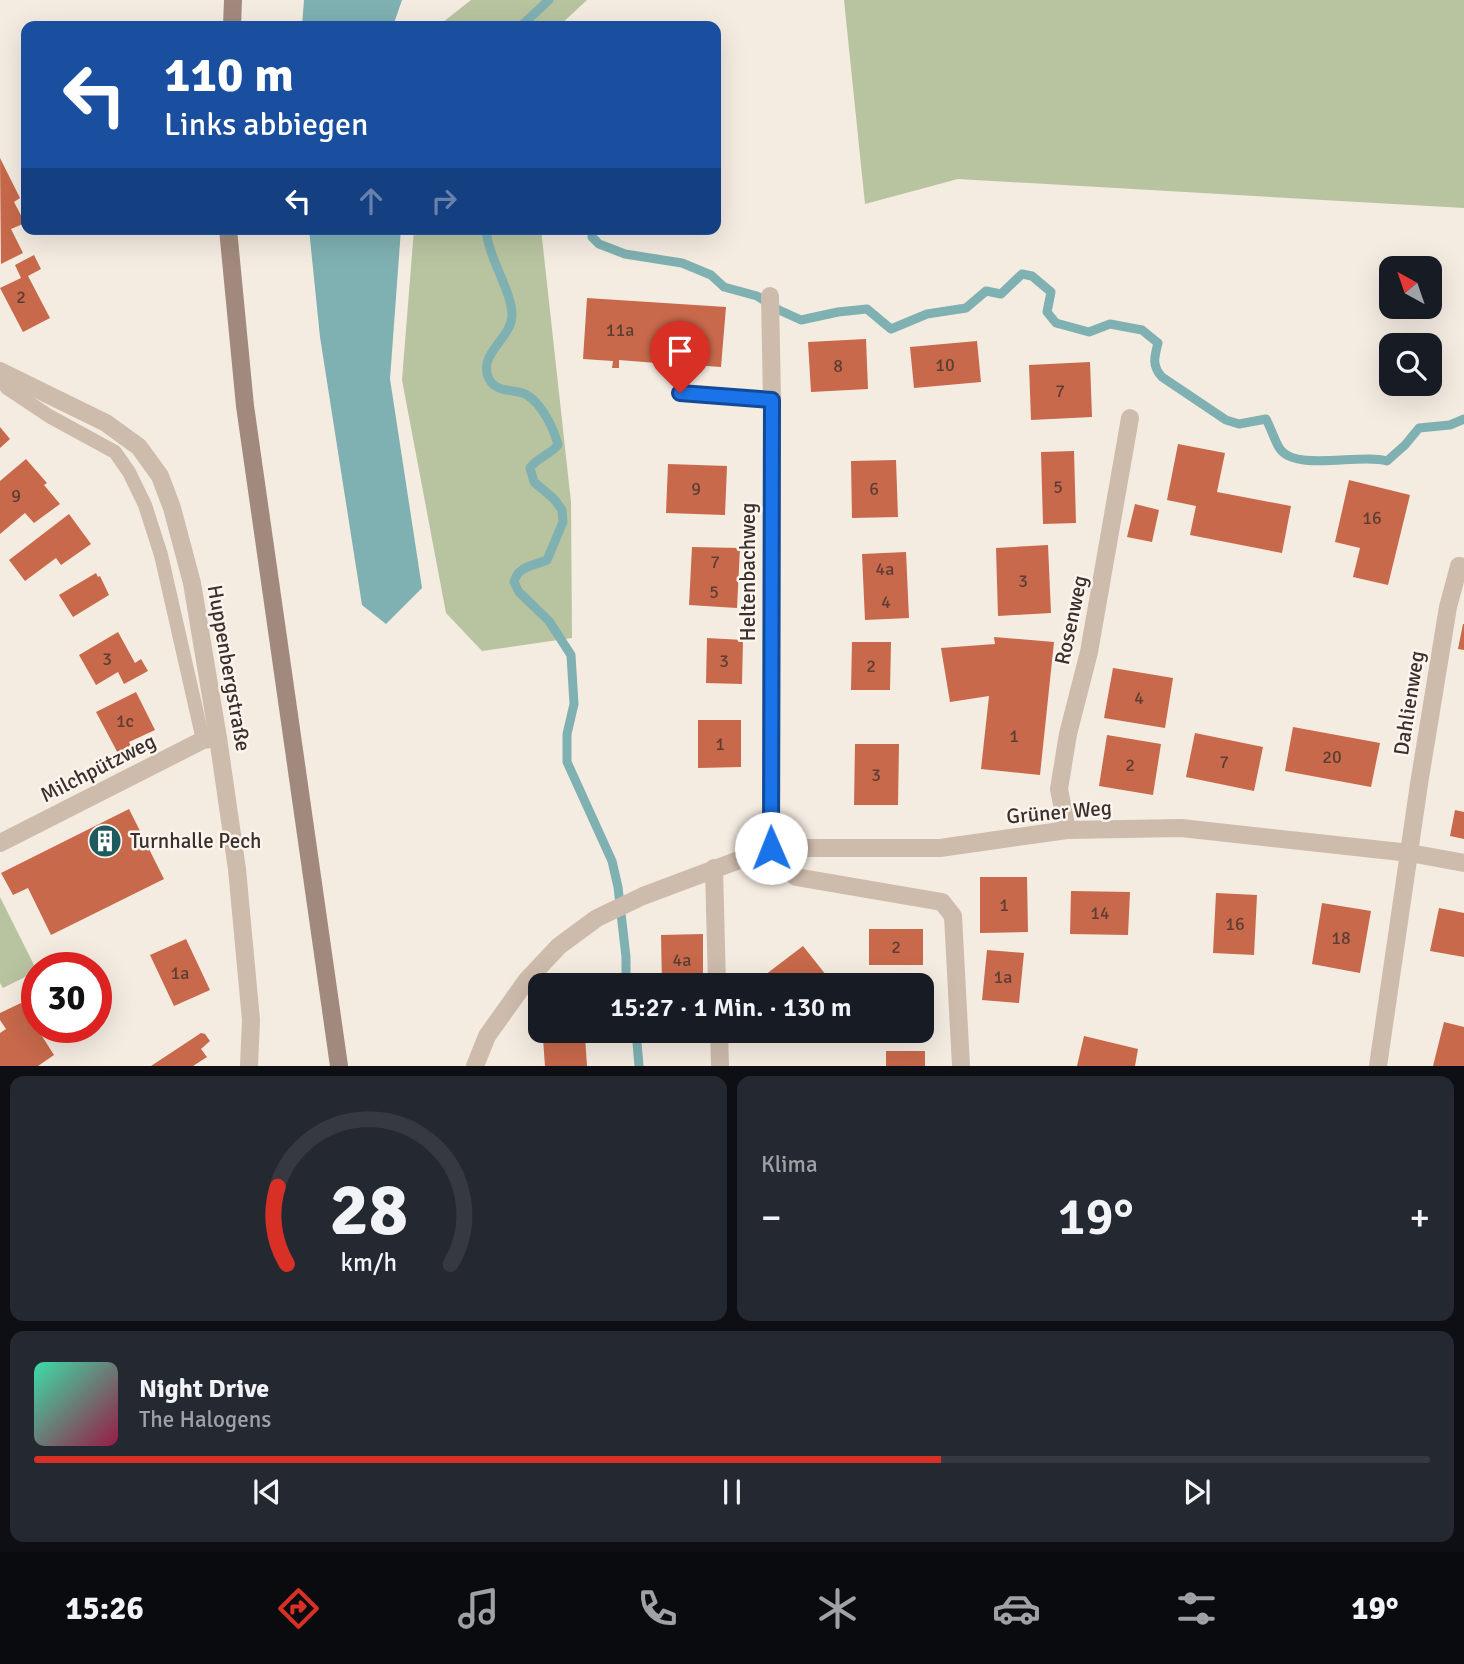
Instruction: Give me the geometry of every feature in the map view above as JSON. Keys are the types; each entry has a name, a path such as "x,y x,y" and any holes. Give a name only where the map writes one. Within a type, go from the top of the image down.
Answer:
{"main road":[{"path":"232,21 233,0"},
{"path":"229,235 245,406 339,1066"}],"street":[{"name":"Heltenbachweg","path":"770,296 771,848"},
{"name":"Huppenbergstraße","path":"0,373 106,424 139,447 160,476 172,508 192,583 210,739 238,883 251,1020 249,1066"},
{"name":"Rosenweg","path":"1066,830 1059,789 1061,775 1068,734 1089,652 1130,418"},
{"name":"Dahlienweg","path":"1410,853 1448,607 1459,566 1464,567"},
{"name":"Milchpützweg","path":"0,843 210,739"},
{"name":"Grüner Weg","path":"475,1066 487,1036 527,980 559,946 597,918 643,895 771,848 940,849 1066,830 1181,828 1410,853 1464,863"},
{"path":"771,848 782,867 796,877 942,902 953,916 961,1066"},
{"path":"1378,1066 1410,853"},
{"path":"714,868 717,973"},
{"path":"719,1043 720,1066"}],"lane":[{"path":"0,373 6,388 49,416 114,452 129,472 145,505 161,555 210,739"},
{"path":"680,393 772,400"}],"green space":[{"path":"471,0 587,0 564,21 444,21"},
{"path":"844,0 1464,0 1464,208 958,179 865,204"},
{"path":"414,235 542,235 571,502 572,638 482,651 446,613 402,380"},
{"path":"0,897 28,952 21,952 21,979 3,988 0,983"}],"water":[{"path":"304,0 402,0 395,21 302,21"},
{"path":"310,235 401,235 390,379 422,588 386,624 362,605 320,337"}],"building":[{"path":"0,158 20,198 14,202 21,215 21,225 11,229 23,253 1,264"},
{"path":"34,255 41,269 28,276 50,318 23,332 0,288 21,278 15,265"},
{"path":"587,298 726,307 721,367 693,365 692,372 681,372 681,365 619,360 619,368 612,368 613,361 583,359"},
{"path":"866,339 868,389 811,392 808,342"},
{"path":"977,341 981,382 914,388 910,347"},
{"path":"1090,362 1092,417 1031,420 1029,365"},
{"path":"0,427 10,439 0,448"},
{"path":"1178,444 1225,453 1217,492 1291,506 1282,553 1190,535 1196,506 1167,500"},
{"path":"1074,451 1076,523 1043,524 1041,452"},
{"path":"26,459 47,483 44,485 60,504 34,523 25,513 0,534 0,481"},
{"path":"896,460 898,517 852,518 851,461"},
{"path":"668,464 727,466 725,515 666,513"},
{"path":"1349,480 1410,495 1388,585 1353,577 1360,548 1335,542"},
{"path":"1135,504 1159,510 1152,542 1127,537"},
{"path":"69,514 91,544 61,565 56,558 25,581 9,560"},
{"path":"1048,545 1051,613 998,616 996,548"},
{"path":"692,547 740,548 737,608 689,605"},
{"path":"906,552 909,618 865,620 862,554"},
{"path":"96,573 109,595 73,617 59,595"},
{"path":"1464,624 1464,650 1458,649"},
{"path":"118,632 135,663 141,659 148,671 124,684 118,672 96,685 79,655"},
{"path":"994,637 1054,642 1040,775 981,769 989,696 950,702 941,648 995,644"},
{"path":"707,638 743,640 742,684 706,683"},
{"path":"852,642 891,642 890,690 851,690"},
{"path":"1113,668 1173,678 1165,728 1104,718"},
{"path":"136,692 155,730 129,742 134,752 121,759 96,712"},
{"path":"698,720 741,720 741,767 698,768"},
{"path":"1293,727 1380,743 1371,787 1285,771"},
{"path":"1195,733 1263,747 1254,791 1186,777"},
{"path":"1107,735 1161,744 1153,795 1099,786"},
{"path":"855,744 899,744 898,805 854,805"},
{"name":"Turnhalle Pech","path":"129,809 164,879 51,935 28,888 13,895 1,873"},
{"path":"1455,810 1464,812 1464,839 1450,836"},
{"path":"980,877 1027,877 1028,932 980,933"},
{"path":"1071,891 1130,892 1128,935 1070,934"},
{"path":"1216,893 1257,895 1254,955 1213,953"},
{"path":"1322,903 1371,911 1360,973 1312,964"},
{"path":"1439,908 1464,913 1464,957 1430,951"},
{"path":"869,929 923,929 923,965 869,965"},
{"path":"703,934 703,973 662,973 661,935"},
{"path":"186,939 210,990 174,1006 150,955"},
{"path":"803,946 824,973 768,973"},
{"path":"987,950 1024,953 1019,1003 982,1000"},
{"path":"21,1003 21,1043 46,1043 54,1055 38,1066 0,1066 0,1033 6,1029 0,1020 0,1013"},
{"path":"1444,1022 1464,1027 1464,1066 1433,1066"},
{"path":"201,1033 210,1041 201,1049 207,1057 193,1066 151,1066"},
{"path":"1084,1036 1138,1049 1135,1066 1077,1066"},
{"path":"543,1043 585,1043 587,1066 545,1066"},
{"path":"886,1051 925,1051 925,1066 886,1066"}],"waterway":[{"path":"526,21 549,0"},
{"path":"487,235 509,297 512,316 506,332 487,362 489,379 497,387 527,395 538,404 547,417 558,445 530,468 534,482 554,499 562,510 563,522 547,560 523,570 514,582 519,592 549,621 571,655 574,704 567,734 567,762 612,861 618,887 626,973"},
{"path":"592,235 599,244 625,254 682,263 711,275 724,287 757,296 801,320 867,309 891,329 927,314 966,308 986,291 1001,294 1022,274 1032,276 1051,292 1047,312 1056,323 1089,332 1110,324 1142,330 1158,343 1155,362 1162,377 1226,420 1239,424 1266,419 1280,449 1288,456 1300,459 1387,461 1419,428 1450,425 1464,419"},
{"path":"637,1043 639,1066"}],"place":[{"name":"Turnhalle Pech","path":"105,841"}],"route":[{"path":"680,393 772,400 771,848"}]}
